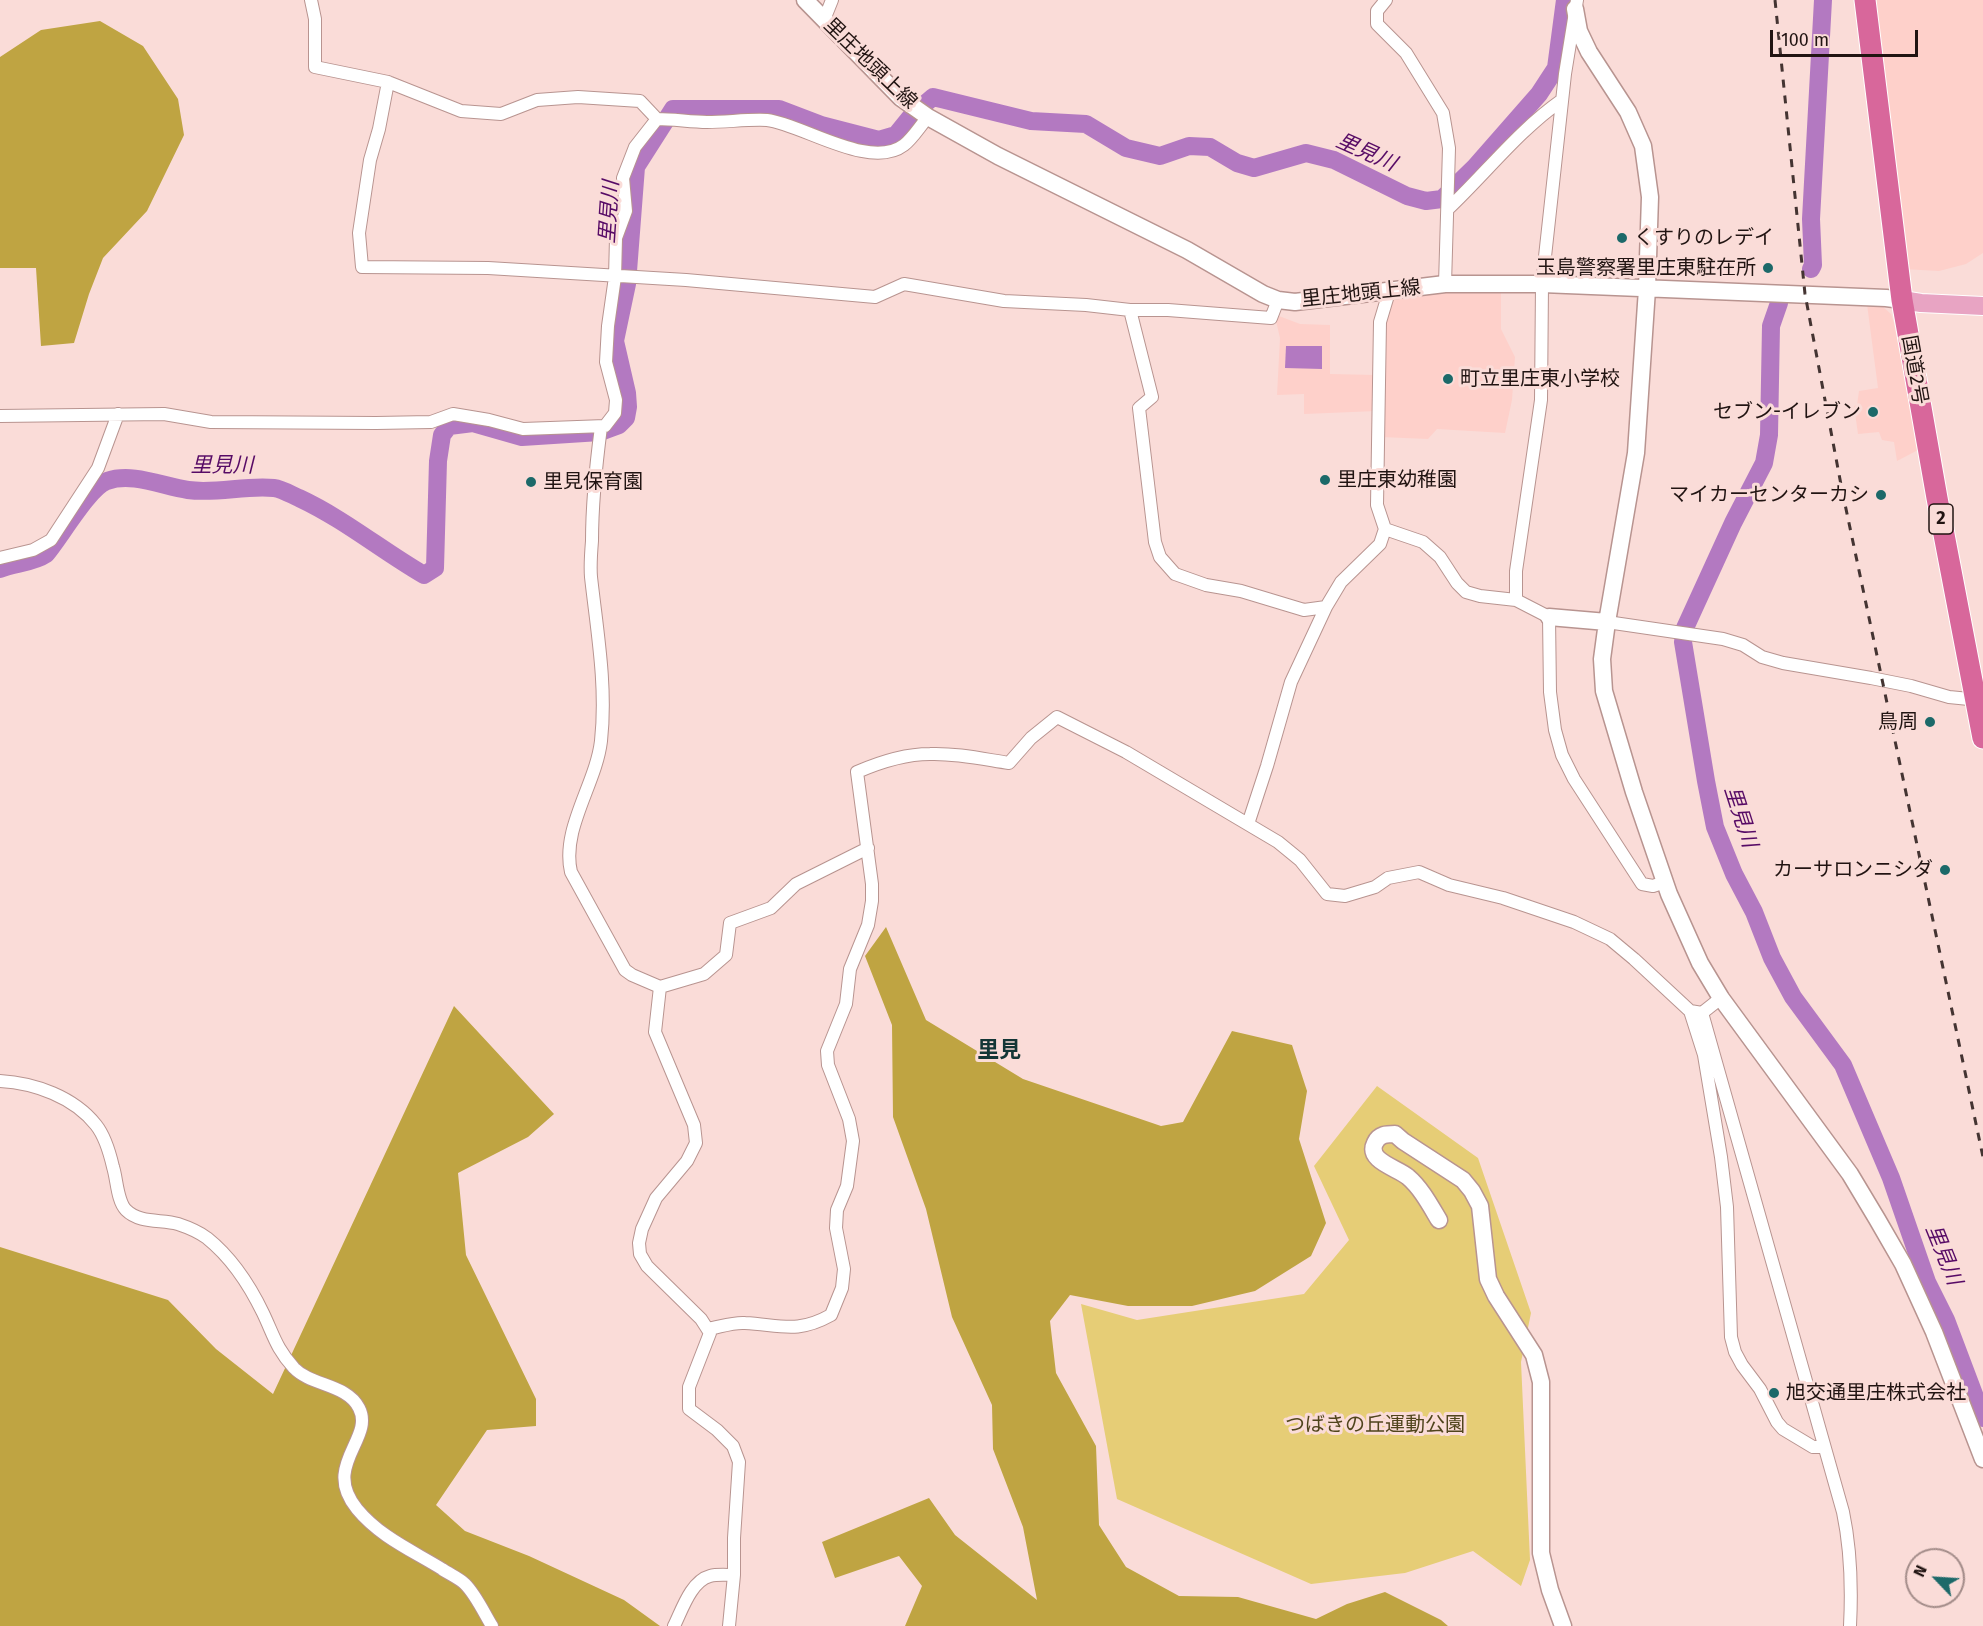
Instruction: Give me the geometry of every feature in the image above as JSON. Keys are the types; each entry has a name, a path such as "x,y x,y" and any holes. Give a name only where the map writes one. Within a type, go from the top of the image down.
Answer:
{"highway":[{"name":"国道2号","path":"1865,0 1902,300 1937,498 1980,701 1983,738"}],"main road":[{"path":"1902,300 1983,306"}],"street":[{"path":"311,0 315,19 315,67 404,86 461,111 501,114 537,100 578,97 640,101 657,119 705,122 766,120 782,123 837,145 858,150 877,151 898,148 905,144 921,113"},
{"name":"里庄地頭上線","path":"805,0 921,113 998,156 1187,250 1263,294 1278,300 1296,302 1445,284 1542,284 1902,300"},
{"path":"824,20 832,0"},
{"path":"1386,0 1377,11 1377,24 1406,53 1443,112 1449,148 1445,284"},
{"path":"1516,600 1516,571 1541,400 1542,284 1562,100 1576,4"},
{"path":"1576,4 1580,31 1589,52 1628,112 1643,146 1650,197 1647,290 1636,453 1602,659 1604,691 1634,792 1665,882 1700,963 1721,998 1850,1174 1903,1264 1934,1332 1983,1460"},
{"path":"388,82 370,160 359,233 362,267 488,268 686,280 875,297 904,284 1004,301 1271,318 1278,300"},
{"path":"1448,207 1471,187 1538,116 1562,100"},
{"path":"0,416 165,414 211,422 376,423 431,422 453,414 523,429 605,426 615,412 616,400 606,362 608,326 615,277 616,238 626,211 623,178 635,147 657,119"},
{"path":"1248,824 1268,766 1291,682 1326,607 1341,582 1380,544 1385,529 1377,505 1380,322 1389,292"},
{"path":"1130,310 1152,397 1139,408 1155,542 1160,558 1175,574 1206,585 1241,591 1304,610 1326,607"},
{"path":"0,558 33,550 51,540 98,468 118,414"},
{"path":"601,427 592,496 591,575 602,689 601,741 592,780 572,831 568,850 571,872 625,970 660,987 704,974 726,955 729,922 771,908 796,884 868,848"},
{"path":"1385,529 1423,542 1440,557 1456,583 1466,592 1516,600 1549,617 1607,622 1723,639 1743,645 1762,657 1783,663 1881,680 1949,697 1980,701"},
{"path":"1549,617 1550,692 1555,730 1562,755 1574,779 1642,884 1653,886 1665,882"},
{"path":"708,1329 742,1323 794,1328 815,1324 831,1315 842,1288 844,1269 836,1228 837,1210 847,1186 853,1141 849,1119 828,1065 827,1051 846,1004 850,969 868,925 872,901 868,848 857,772 903,756 930,754 1009,763 1031,738 1058,717 1126,752 1292,852 1327,894 1345,896 1375,887 1388,878 1419,872 1449,885 1503,898 1574,922 1610,939 1696,1012 1843,1512 1849,1542 1852,1591 1850,1626"},
{"path":"660,987 655,1032 694,1125 696,1143 687,1161 656,1198 642,1229 639,1243 640,1254 647,1266 701,1319 710,1333 708,1343 689,1386 689,1409 717,1430 733,1446 739,1462 734,1575 729,1626"},
{"path":"1696,1012 1721,998"},
{"path":"1696,1012 1721,1157 1727,1217 1731,1337 1742,1365 1760,1389 1777,1422 1783,1429 1814,1447 1824,1447"},
{"path":"0,1081 11,1081 46,1091 80,1107 98,1127 126,1210 146,1220 177,1223 205,1236 229,1258 246,1281 264,1315 276,1346 296,1370 349,1396 358,1406 362,1416 360,1428 345,1467 343,1482 349,1498 358,1511 400,1546 425,1558 465,1584 492,1626"},
{"path":"1439,1220 1408,1177 1374,1154 1374,1147 1381,1135 1395,1134 1463,1180 1480,1206 1488,1279 1496,1296 1534,1354 1541,1382 1541,1553 1550,1590 1563,1626"},
{"path":"674,1626 690,1595 701,1580 711,1576 734,1575"}],"shaded area":[{"path":"1872,0 1983,0 1983,253 1966,264 1939,271 1903,269"},
{"path":"100,21 143,46 178,99 184,135 147,211 103,258 74,343 41,346 36,268 0,268 0,57 41,30"},
{"name":"町立里庄東小学校","path":"1501,289 1501,329 1515,357 1512,400 1505,433 1437,429 1428,439 1381,437 1384,312 1391,296 1434,290"},
{"path":"1867,304 1882,306 1891,314 1894,323 1918,450 1897,461 1894,442 1882,440 1879,432 1858,434 1854,406 1857,405 1859,391 1878,388"},
{"path":"1279,316 1300,324 1330,325 1330,374 1376,375 1376,411 1304,414 1304,394 1277,395 1280,338 1276,321"},
{"path":"1286,346 1322,346 1322,369 1285,368"},
{"path":"886,927 926,1020 1023,1079 1161,1126 1183,1122 1232,1031 1292,1045 1307,1091 1299,1139 1326,1223 1311,1256 1255,1291 1192,1306 1128,1306 1070,1295 1050,1321 1056,1373 1096,1446 1099,1525 1126,1567 1179,1596 1238,1597 1316,1619 1347,1604 1385,1592 1441,1620 1448,1626 905,1626 922,1586 899,1556 835,1578 822,1542 929,1498 955,1535 1037,1600 1023,1527 993,1449 992,1405 952,1317 926,1209 893,1117 892,1025 865,956"},
{"path":"454,1006 554,1114 528,1137 458,1173 466,1255 536,1399 536,1426 487,1430 436,1505 465,1531 529,1556 624,1600 660,1626 0,1626 0,1247 168,1300 216,1349 273,1394"}],"green space":[{"name":"つばきの丘運動公園","path":"1377,1086 1478,1158 1531,1313 1521,1362 1530,1560 1521,1586 1473,1551 1405,1573 1311,1584 1117,1499 1081,1304 1137,1320 1304,1294 1349,1240 1314,1166"}],"waterway":[{"name":"里見川","path":"0,569 46,554 75,514 100,485 107,481 127,478 199,491 263,487 284,491 316,506 424,575 435,568 438,461 442,435 449,426 473,423 522,437 600,432 619,425 626,418 627,393 615,341 627,284 636,167 673,109 779,109 821,125 879,140 896,135 913,114 933,97 1031,121 1086,124 1126,148 1160,156 1189,146 1210,147 1237,163 1254,168 1306,153 1334,160 1407,196 1426,201 1442,199 1475,167 1539,94 1556,68 1565,0"},
{"name":"里見川","path":"1811,269 1813,265 1811,219 1823,0"},
{"name":"里見川","path":"1779,303 1771,326 1769,435 1764,463 1733,523 1685,628 1683,642 1706,781 1715,827 1734,874 1754,912 1772,958 1793,997 1843,1065 1891,1178 1927,1282 1946,1320 1983,1418"}],"railway":[{"path":"1775,0 1805,294 1842,490 1983,1157"}],"place":[{"name":"くすりのレデイ","path":"1622,238"},
{"name":"玉島警察署里庄東駐在所","path":"1768,268"},
{"name":"町立里庄東小学校","path":"1448,379"},
{"name":"セブン-イレブン","path":"1873,412"},
{"name":"里庄東幼稚園","path":"1325,480"},
{"name":"里見保育園","path":"531,482"},
{"name":"マイカーセンターカシ","path":"1881,495"},
{"name":"鳥周","path":"1930,722"},
{"name":"カーサロンニシダ","path":"1945,870"},
{"name":"旭交通里庄株式会社","path":"1774,1393"}],"district":[{"name":"里見","path":"999,1051"}]}
